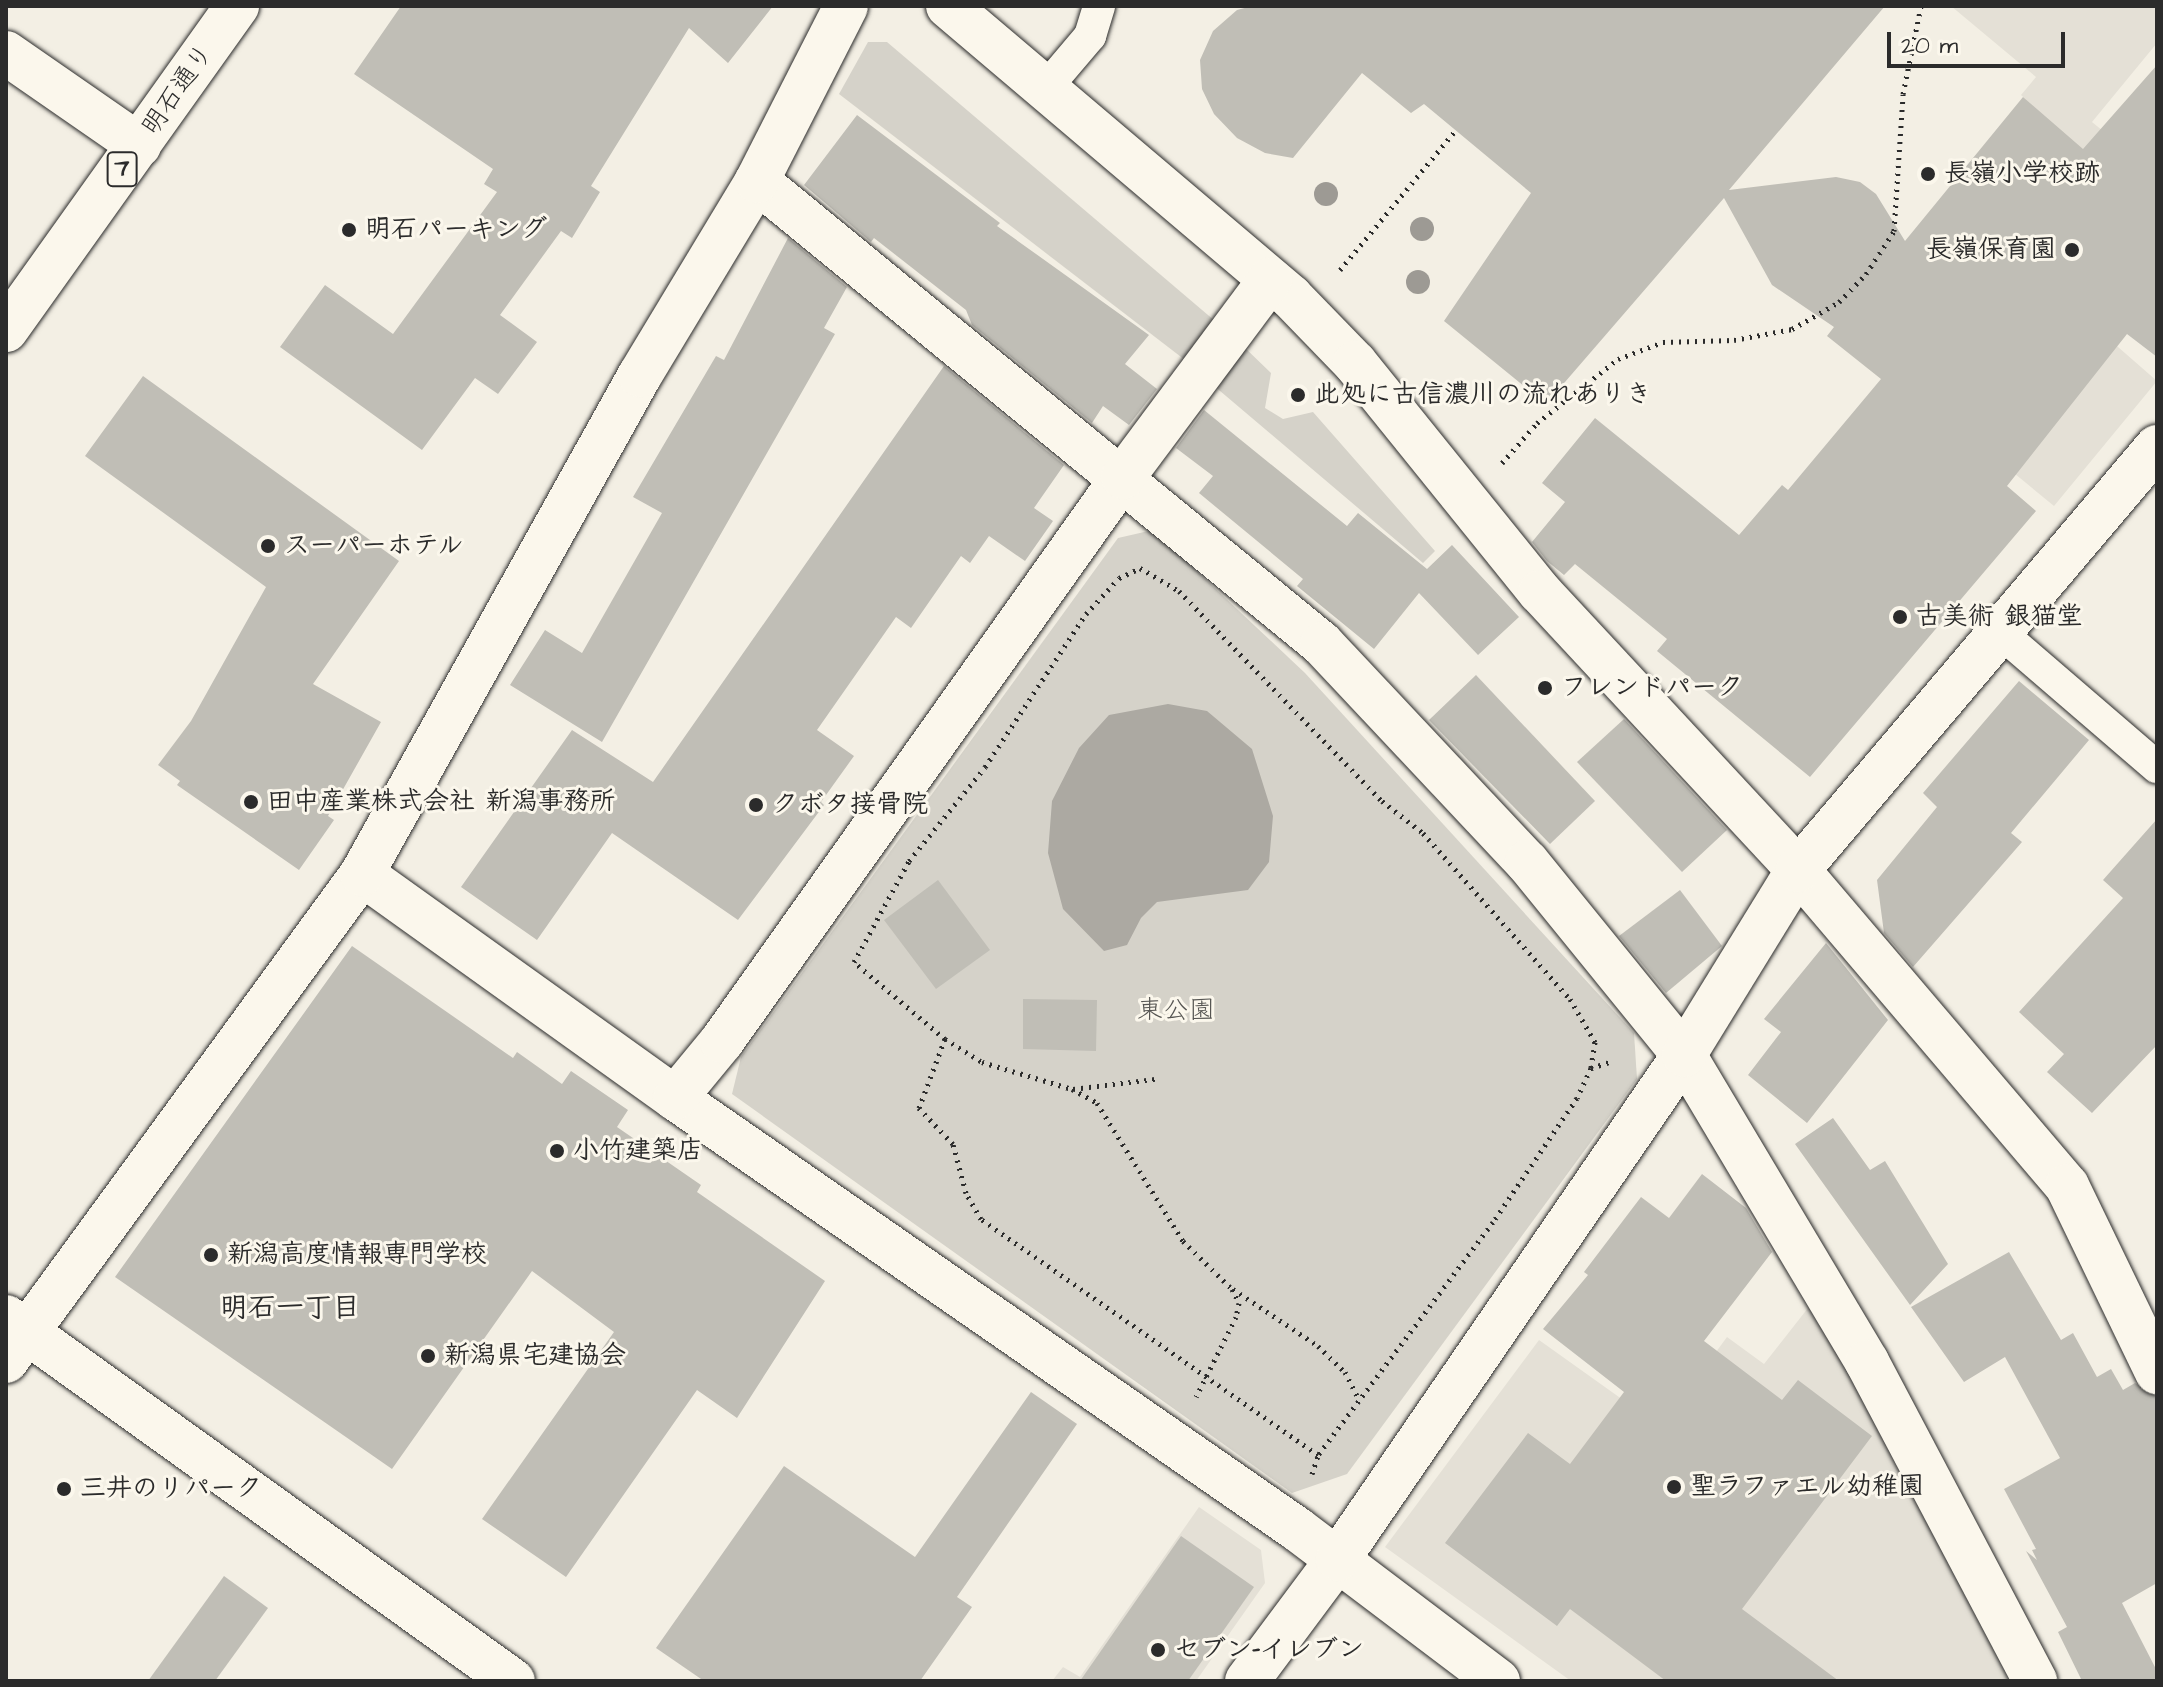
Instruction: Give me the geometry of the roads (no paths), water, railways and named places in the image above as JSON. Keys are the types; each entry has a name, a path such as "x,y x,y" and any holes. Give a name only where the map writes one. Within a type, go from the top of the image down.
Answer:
{"main road":[{"name":"明石通り","path":"6,330 237,6"},
{"path":"513,1681 13,1337 362,874 640,375 757,181 846,6"},
{"path":"948,6 1270,280 1355,363 1464,504 1798,870 2067,1186 2157,1372"},
{"path":"6,53 139,145"},
{"path":"757,181 1123,477 1322,644 1527,862 1684,1055 1867,1362 2035,1681"},
{"path":"675,1098 722,1041 1123,477 1270,280"},
{"path":"1247,1681 1338,1559 1684,1055 1798,870 2157,447"},
{"path":"362,874 675,1098 1338,1559 1498,1681"}],"lane":[{"path":"1045,89 1090,36 1099,6"},
{"path":"2001,633 2157,767"}],"place":[{"name":"長嶺小学校跡","path":"1928,174"},
{"name":"明石パーキング","path":"349,230"},
{"name":"長嶺保育園","path":"2072,250"},
{"name":"此処に古信濃川の流れありき","path":"1298,395"},
{"name":"スーパーホテル","path":"268,546"},
{"name":"古美術 銀猫堂","path":"1900,617"},
{"name":"フレンドパーク","path":"1545,688"},
{"name":"田中産業株式会社 新潟事務所","path":"251,802"},
{"name":"クボタ接骨院","path":"756,805"},
{"name":"小竹建築店","path":"557,1151"},
{"name":"新潟高度情報専門学校","path":"211,1255"},
{"name":"新潟県宅建協会","path":"428,1356"},
{"name":"聖ラファエル幼稚園","path":"1674,1487"},
{"name":"三井のリパーク","path":"64,1489"},
{"name":"セブン-イレブン","path":"1158,1650"}],"district":[{"name":"明石一丁目","path":"290,1308"}],"park label":[{"name":"東公園","path":"1176,1011"}]}
